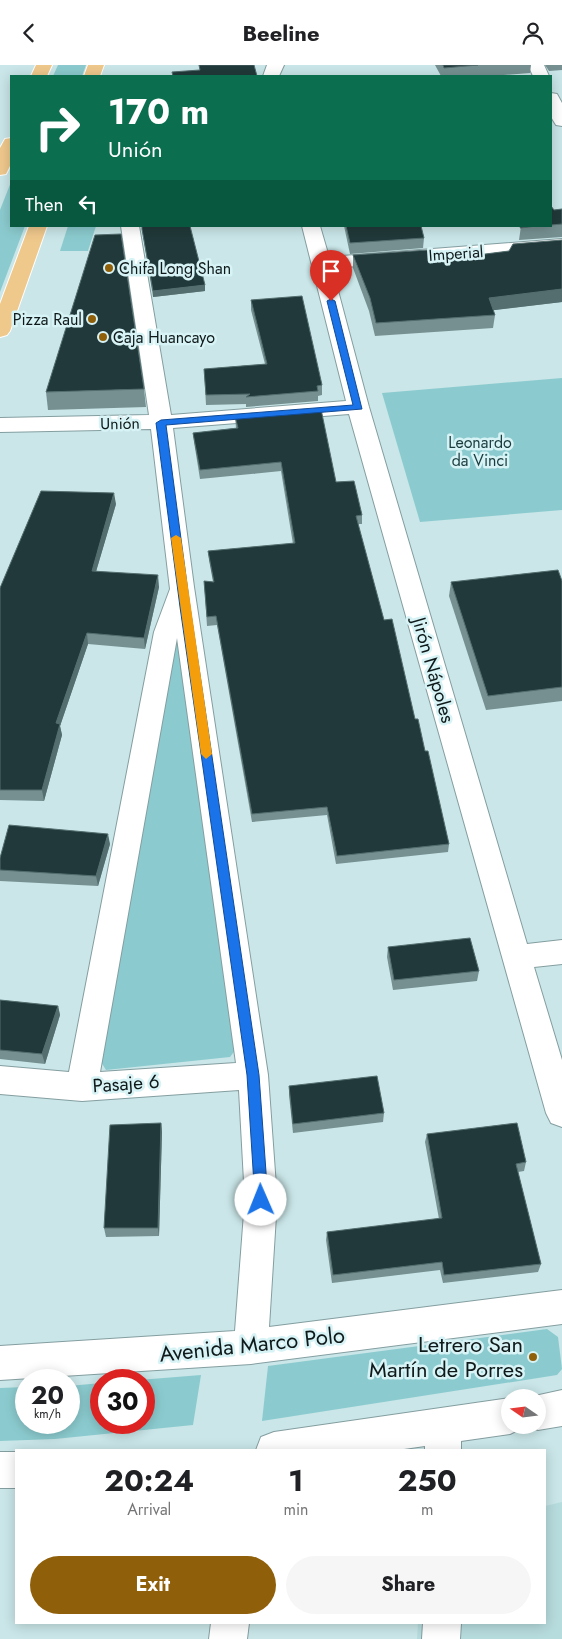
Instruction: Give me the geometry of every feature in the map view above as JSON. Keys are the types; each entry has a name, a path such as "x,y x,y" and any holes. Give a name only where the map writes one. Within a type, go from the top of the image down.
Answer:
{"main road":[{"path":"0,170 10,145"},
{"path":"0,331 38,227"}],"street":[{"path":"552,100 562,121"},
{"path":"130,227 161,423 182,587 253,1075 261,1200 251,1347"},
{"name":"Jirón Nápoles","path":"311,227 358,407 562,1113"},
{"name":"Imperial","path":"320,263 562,245"},
{"name":"Unión","path":"0,425 161,423 358,407"},
{"path":"82,1087 166,632 182,587"},
{"path":"517,957 562,952"},
{"name":"Pasaje 6","path":"0,1080 82,1087 253,1075"},
{"name":"Avenida Marco Polo","path":"0,1363 251,1347 562,1307"},
{"path":"546,1411 562,1408"},
{"path":"288,1449 443,1438 501,1419"},
{"path":"0,1470 15,1470"},
{"path":"228,1639 230,1624"},
{"path":"441,1639 442,1624"}],"shaded area":[{"path":"562,1502 562,1639 417,1639 418,1624 546,1624 546,1506"}],"green space":[{"path":"58,65 86,65 82,75 53,75"},
{"path":"10,185 10,227 25,227 0,292 0,210"},
{"path":"68,227 96,227 88,251 60,251"},
{"name":"Leonardo da Vinci","path":"562,378 562,510 420,522 382,393"},
{"path":"176,629 236,1049 230,1057 106,1070 98,1057"},
{"path":"547,1329 558,1337 562,1369 557,1375 262,1421 268,1366"},
{"path":"201,1375 193,1425 155,1429 155,1379"},
{"path":"90,1384 90,1434 104,1434 55,1439 0,1441 0,1388 15,1387 15,1434 80,1434 80,1385"}],"building":[{"path":"199,65 254,65 257,75 173,75 172,72 200,70"},
{"path":"443,65 478,65 444,68"},
{"path":"552,207 554,210 562,209 562,224 552,225"},
{"path":"142,227 190,227 205,285 153,291"},
{"path":"346,227 421,227 424,238 350,243"},
{"path":"121,234 144,389 46,392 95,235"},
{"path":"562,240 562,289 489,298 495,315 376,323 370,298 353,255 428,250 430,261 509,251 513,244"},
{"path":"302,296 322,385 317,386 318,391 246,397 250,394 206,395 204,369 267,364 251,300"},
{"path":"321,409 336,482 354,481 362,515 356,516 384,620 392,619 415,719 418,719 425,751 428,751 449,844 337,856 327,807 252,814 216,616 207,617 204,581 214,582 208,551 295,543 281,462 200,470 193,433 238,428 235,416"},
{"path":"41,491 114,493 92,571 158,575 144,638 87,633 56,723 60,724 42,790 0,790 0,588"},
{"path":"558,570 562,581 562,687 488,696 451,582"},
{"path":"9,825 108,834 96,876 0,870 0,858"},
{"path":"470,938 479,971 394,980 388,947"},
{"path":"0,1000 58,1006 42,1054 0,1050"},
{"path":"377,1076 384,1113 293,1124 289,1086"},
{"path":"161,1123 158,1228 104,1228 110,1125"},
{"path":"517,1123 526,1162 516,1164 541,1264 444,1275 442,1262 333,1275 327,1232 442,1218 427,1134"}],"slow traffic":[{"path":"176,538 206,754"}],"place":[{"name":"Chifa Long Shan","path":"109,268"},
{"name":"Pizza Raul","path":"92,319"},
{"name":"Caja Huancayo","path":"103,337"},
{"name":"Letrero San Martín de Porres","path":"533,1357"}],"route":[{"path":"261,1200 253,1075 185,607 161,423 358,407 331,301"}]}
